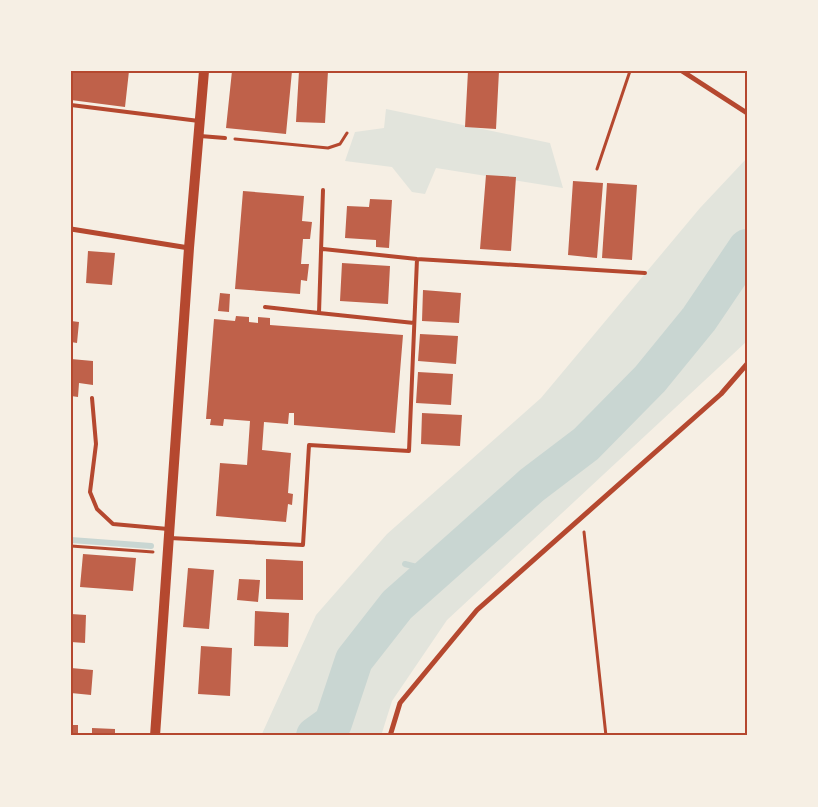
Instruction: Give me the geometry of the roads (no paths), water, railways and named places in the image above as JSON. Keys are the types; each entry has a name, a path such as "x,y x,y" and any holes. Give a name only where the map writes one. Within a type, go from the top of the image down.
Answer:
{"main road":[{"path":"155,736 189,248 204,71"}],"street":[{"path":"682,71 747,114"},
{"path":"71,229 189,248"},
{"path":"390,736 400,703 477,610 721,394 747,364"}],"lane":[{"path":"71,105 200,121"},
{"path":"198,136 225,138"},
{"path":"320,313 323,190"},
{"path":"323,249 417,259 645,273"},
{"path":"92,398 96,444 90,492 97,509 113,524 168,533 303,546 309,445 409,451 417,259"},
{"path":"265,307 414,323"}],"waterway":[{"path":"315,736 333,723 354,660 397,605 532,485 586,444 650,379 699,319 747,248"},
{"path":"71,540 151,546"},
{"path":"405,564 436,572"}]}
